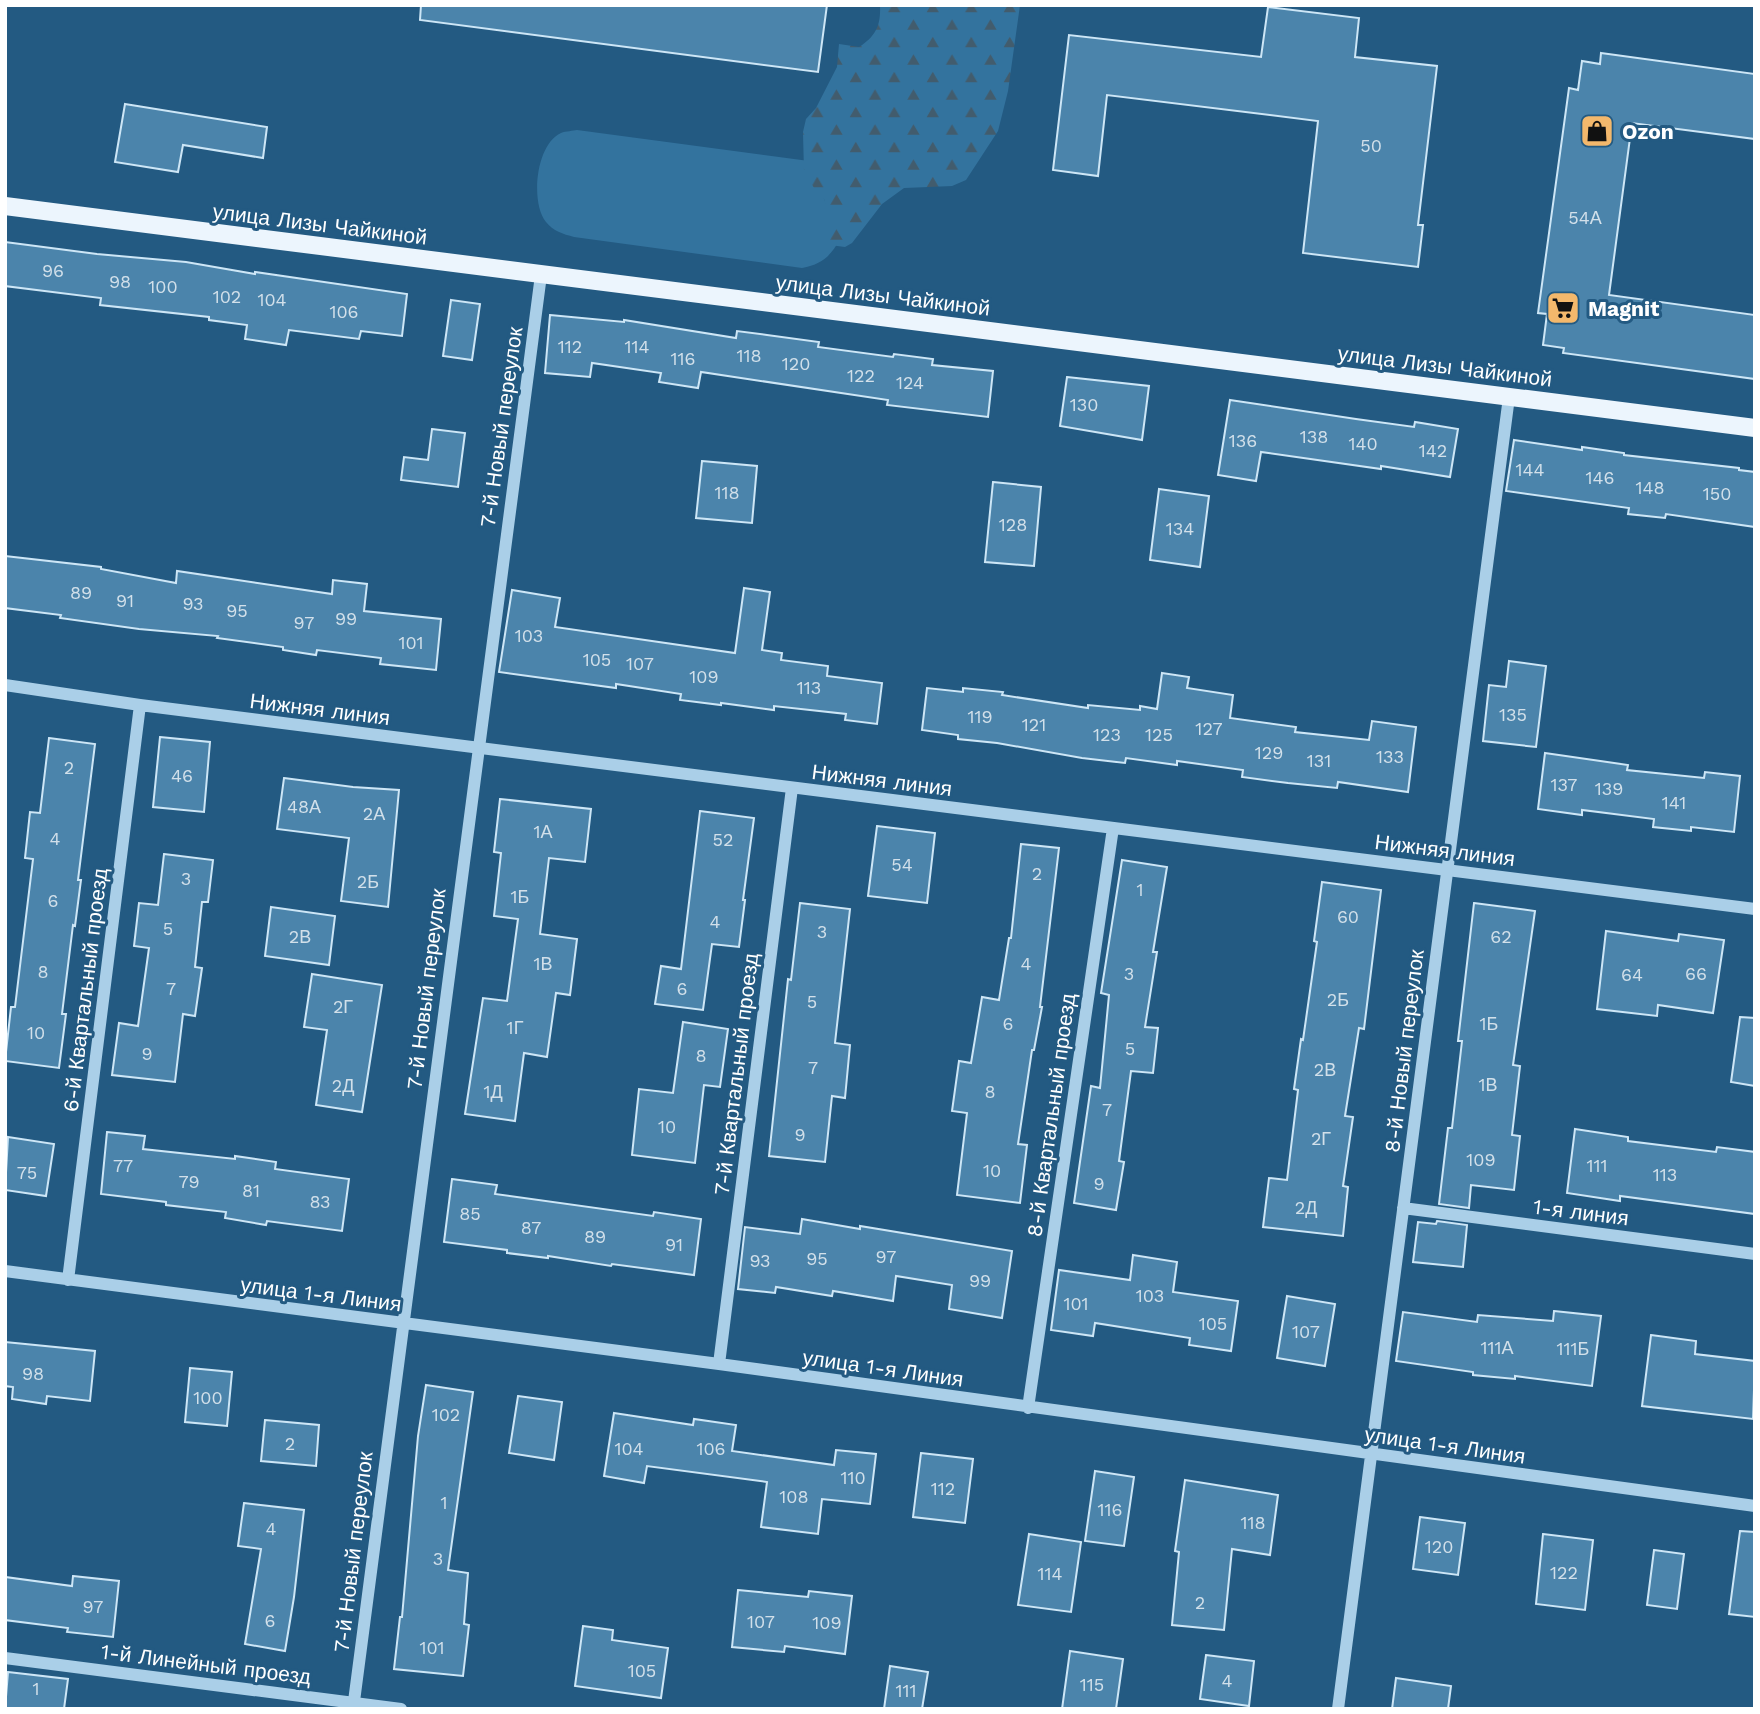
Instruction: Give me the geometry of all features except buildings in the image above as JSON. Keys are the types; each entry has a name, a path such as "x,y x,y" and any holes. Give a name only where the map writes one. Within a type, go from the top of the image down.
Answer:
{"main road":[{"name":"улица Лизы Чайкиной","path":"5,206 1755,428"}],"street":[{"name":"7-й Новый переулок","path":"353,1706 401,1324 541,275"},
{"name":"8-й Новый переулок","path":"1338,1709 1508,397"},
{"name":"Нижняя линия","path":"5,685 140,705 1755,909"},
{"name":"6-й Квартальный проезд","path":"68,1280 140,705"},
{"name":"7-й Квартальный проезд","path":"719,1364 792,788"},
{"name":"8-й Квартальный проезд","path":"1028,1408 1113,828"},
{"name":"1-я линия","path":"1403,1208 1755,1254"},
{"name":"улица 1-я Линия","path":"5,1271 719,1364 1755,1506"},
{"name":"1-й Линейный проезд","path":"5,1658 353,1706 401,1709"}],"green space":[{"path":"880,5 1020,5 1008,91 998,131 966,180 952,186 904,188 882,204 852,243 845,247 830,245 829,218 824,199 817,193 804,171 803,132 806,119 816,108 837,67 839,44 859,47 870,39 880,18"},
{"path":"577,130 809,161 840,239 825,259 802,268 574,237 562,233 549,225 541,213 538,174 546,149 553,139 561,133"}],"place":[{"name":"Ozon","path":"1597,131"},
{"name":"Magnit","path":"1563,308"}]}
